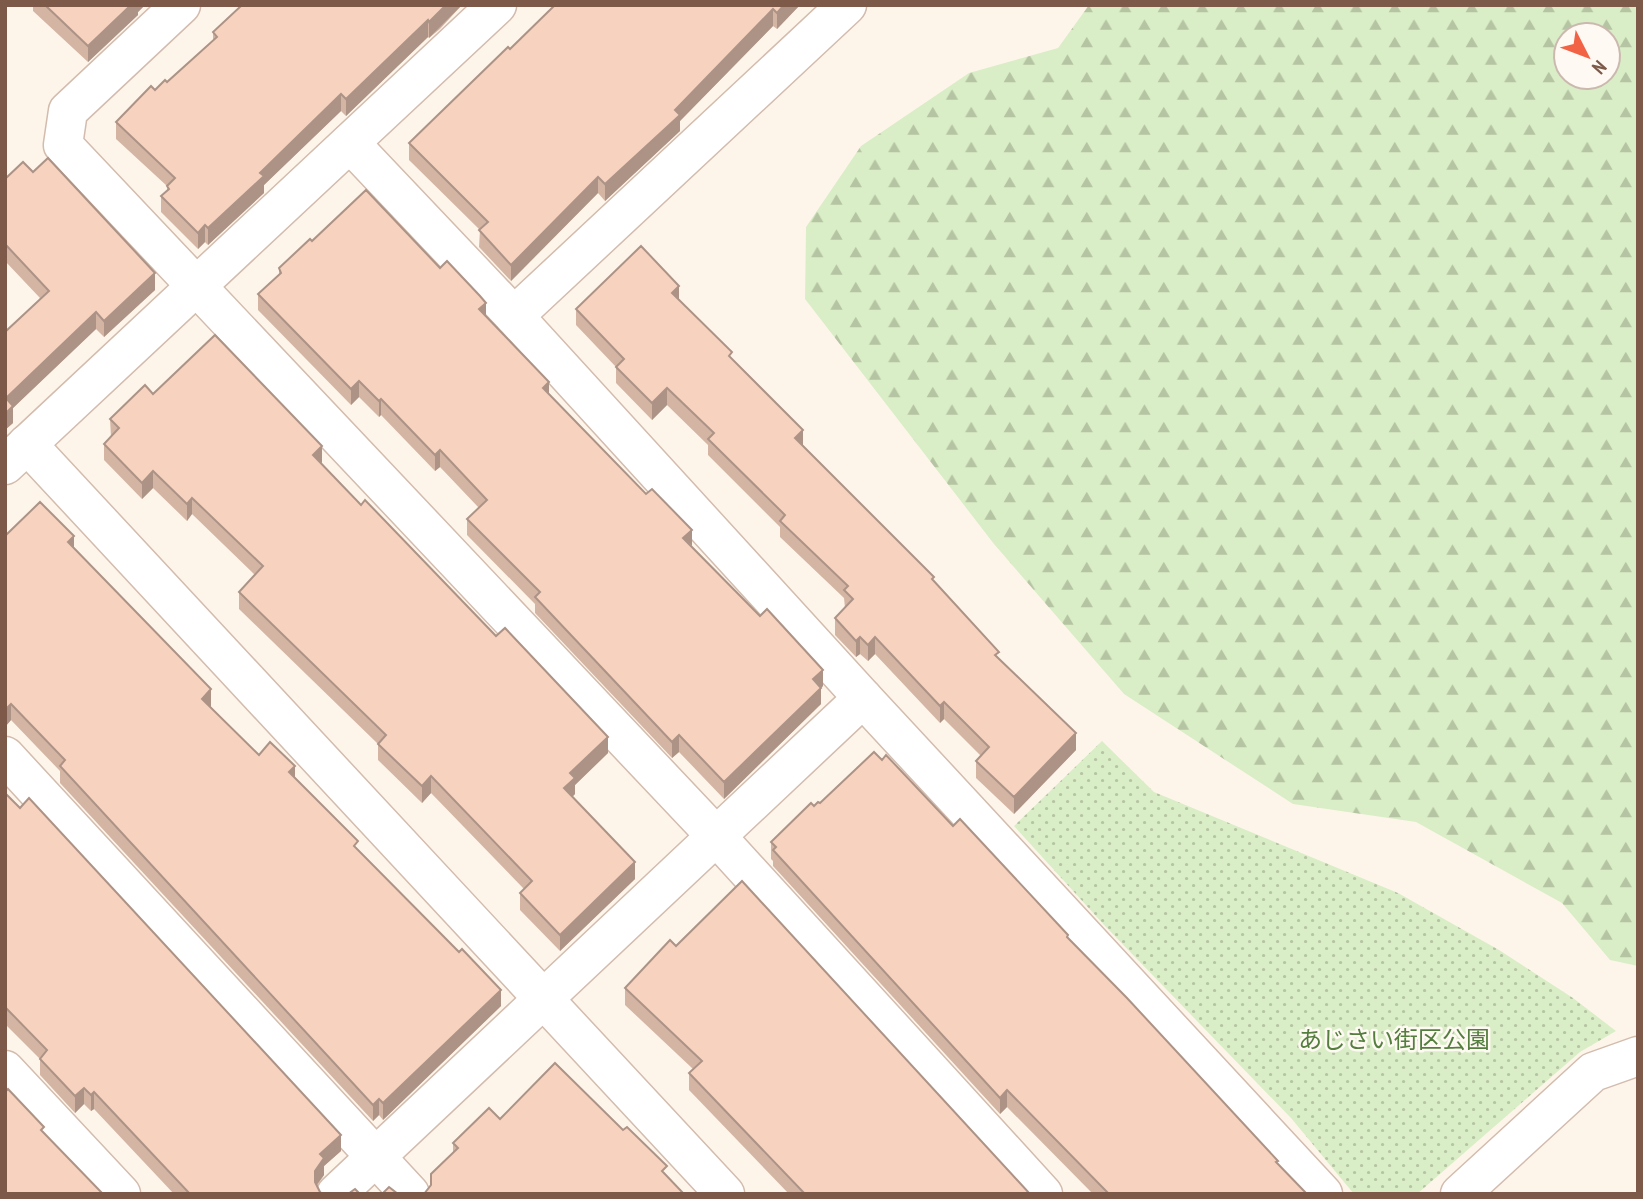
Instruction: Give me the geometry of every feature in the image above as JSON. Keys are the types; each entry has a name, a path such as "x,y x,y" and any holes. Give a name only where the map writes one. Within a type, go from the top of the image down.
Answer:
{"street":[{"path":"181,5 68,111 63,145 716,836 1043,1194"},
{"path":"497,5 16,455 544,998 725,1194"},
{"path":"514,316 847,5"},
{"path":"350,143 514,316 863,698 1323,1194"},
{"path":"336,1194 863,698"},
{"path":"5,756 410,1194"},
{"path":"1460,1194 1593,1072 1638,1056"},
{"path":"5,1070 121,1194"}],"green space":[{"path":"1089,5 1638,5 1638,966 1610,960 1562,903 1416,822 1293,804 1124,694 994,544 805,299 806,227 861,146 969,73 1058,48"},
{"name":"あじさい街区公園","path":"1102,741 1154,792 1398,893 1499,950 1573,998 1616,1031 1580,1052 1417,1194 1354,1194 1291,1118 1105,926 1014,826"}],"building":[{"path":"45,5 131,5 88,46"},
{"path":"242,5 446,5 346,99 341,94 260,173 264,176 208,228 205,225 198,233 161,196 175,178 116,122 151,86 155,90 165,80 167,82 217,37 213,32"},
{"path":"555,5 784,5 777,13 773,9 675,110 680,115 605,184 598,177 511,265 479,230 488,222 409,143"},
{"path":"48,158 155,273 104,321 96,312 6,398 13,406 5,414 5,332 49,291 5,244 5,179 23,162 33,172"},
{"path":"366,190 440,268 447,261 480,296 486,303 479,309 549,382 543,388 646,494 652,489 692,530 683,538 760,616 767,609 823,670 813,679 821,688 724,782 679,735 672,742 535,597 540,592 467,519 487,500 440,450 435,455 381,399 379,401 359,381 351,389 258,294 281,273 279,268"},
{"path":"641,246 679,286 672,293 732,352 729,356 803,430 795,438 934,577 932,579 999,652 995,655 1076,733 1014,797 976,761 989,747 944,702 940,706 875,637 868,645 860,637 856,641 835,618 853,599 844,590 848,586 780,521 785,515 708,439 714,433 667,388 652,403 616,367 624,359 576,309"},
{"path":"215,335 322,446 313,455 361,505 365,500 496,636 505,628 608,737 570,773 575,778 564,788 635,862 560,935 520,893 532,881 431,776 422,786 378,744 386,735 239,592 263,566 192,498 187,504 153,471 142,483 104,444 119,428 110,419 145,385 153,394"},
{"path":"40,502 74,536 68,542 211,689 202,699 259,755 270,742 295,766 289,772 358,841 354,846 459,952 462,949 501,990 383,1103 379,1099 373,1105 60,766 65,760 11,704 5,710 5,536"},
{"path":"874,752 882,760 886,755 953,826 960,819 1307,1194 1109,1194 1007,1090 1000,1098 773,850 776,847 771,842 811,803 814,806 820,803"},
{"path":"5,793 20,808 29,798 341,1135 320,1154 324,1158 315,1171 315,1182 323,1194 190,1194 94,1092 91,1095 84,1088 75,1096 40,1059 47,1050 5,1007"},
{"path":"742,881 1030,1194 805,1194 689,1073 702,1061 625,988 670,940 676,946"},
{"path":"555,1063 623,1130 627,1127 667,1166 662,1171 684,1194 424,1194 431,1185 431,1174 458,1148 453,1143 489,1108 500,1119"},
{"path":"8,1089 44,1127 41,1130 103,1194 5,1194 5,1092"},
{"path":"389,1187 398,1194 382,1194"}]}
